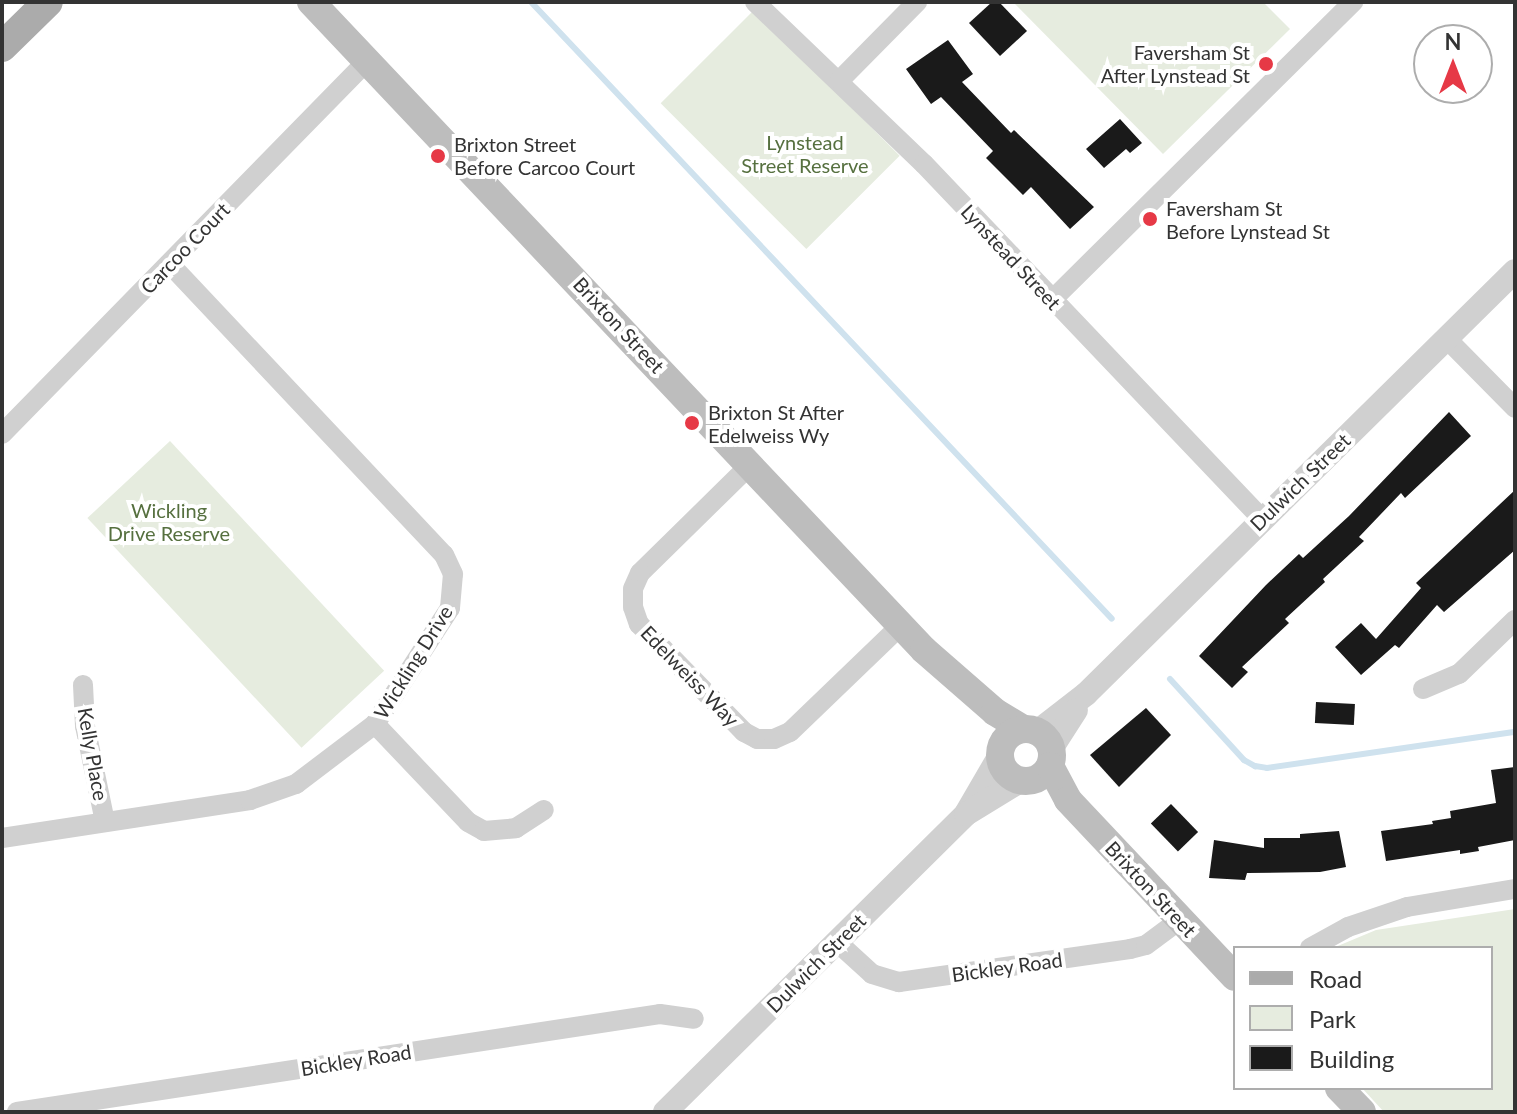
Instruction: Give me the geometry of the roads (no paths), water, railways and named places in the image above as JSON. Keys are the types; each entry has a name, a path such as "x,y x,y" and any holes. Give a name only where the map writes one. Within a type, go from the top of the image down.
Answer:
{"main road":[{"path":"2,47 48,2"},
{"name":"Brixton Street","path":"311,2 924,650 1000,752 1005,772 1035,756"},
{"name":"Brixton Street","path":"924,650 995,712 1035,756 1068,800 1233,975"},
{"path":"1000,752 1010,734 1035,756"},
{"path":"1341,1090 1362,1112"}],"street":[{"name":"Lynstead Street","path":"755,2 840,80 1262,519"},
{"path":"840,80 917,2"},
{"path":"1052,300 1353,2"},
{"name":"Carcoo Court","path":"2,434 367,61"},
{"name":"Wickling Drive","path":"2,838 250,800 296,784 375,724 450,608 453,574 444,555 170,264"},
{"name":"Dulwich Street","path":"665,1112 966,814 1035,756 1086,694 1515,271"},
{"path":"1447,339 1515,408"},
{"name":"Edelweiss Way","path":"750,465 640,573 633,589 633,607 639,624 744,732 757,739 774,739 790,732 901,625"},
{"path":"1423,689 1459,674 1515,620"},
{"name":"Kelly Place","path":"83,685 85,726 105,822"},
{"path":"375,724 468,822 484,831 516,828 544,810"},
{"name":"Dulwich Street","path":"966,814 1000,752"},
{"path":"1314,946 1348,927 1407,907 1515,889"},
{"name":"Bickley Road","path":"837,942 872,974 899,982 1130,949 1146,945 1181,919"},
{"name":"Bickley Road","path":"17,1112 60,1109 660,1014 694,1019"}],"waterway":[{"path":"531,2 1112,619"},
{"path":"1170,679 1244,760 1267,768 1515,732"}],"place":[{"name":"Faversham St After Lynstead St","path":"1266,64"},
{"name":"Brixton Street Before Carcoo Court","path":"438,156"},
{"name":"Faversham St Before Lynstead St","path":"1150,219"},
{"name":"Brixton St After Edelweiss Wy","path":"692,423"}],"park label":[{"name":"Lynstead Street Reserve","path":"805,154"},
{"name":"Wickling Drive Reserve","path":"169,522"}]}
